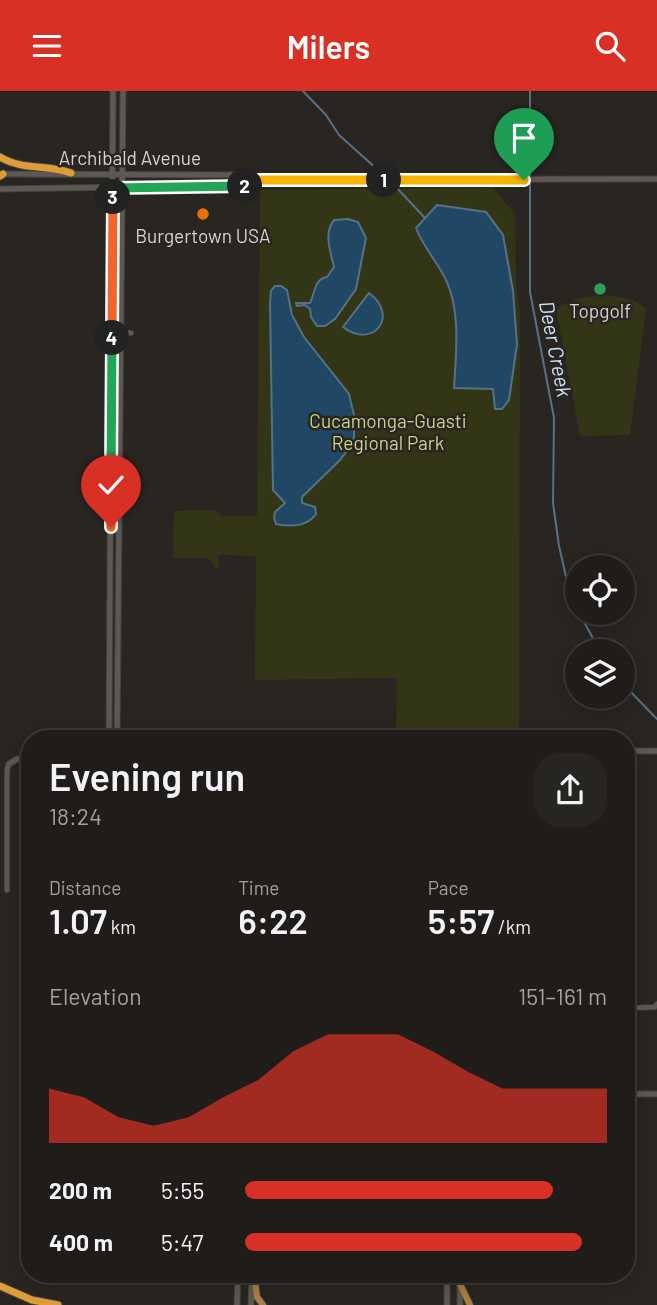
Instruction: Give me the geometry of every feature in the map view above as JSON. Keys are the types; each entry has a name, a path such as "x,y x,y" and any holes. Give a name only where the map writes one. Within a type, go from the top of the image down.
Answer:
{"highway":[{"path":"0,157 21,166 57,168 71,173"},
{"path":"0,1286 32,1300 58,1305"}],"main road":[{"path":"109,730 113,91"},
{"path":"117,730 123,91"},
{"name":"Archibald Avenue","path":"1,175 251,175 258,180 657,180"},
{"name":"Archibald Avenue","path":"0,189 251,185 258,180"},
{"path":"635,751 657,751"},
{"path":"9,764 21,759"},
{"path":"635,1094 657,1094"},
{"path":"237,1305 238,1283"},
{"path":"251,1305 252,1283"},
{"path":"254,1283 256,1293 263,1305"},
{"path":"447,1283 447,1305"},
{"path":"460,1284 460,1305"},
{"path":"460,1284 470,1305"}],"street":[{"path":"120,333 131,333"},
{"path":"7,890 9,764"},
{"path":"635,1008 656,1007"}],"green space":[{"name":"Cucamonga-Guasti Regional Park","path":"493,188 515,214 516,283 520,311 519,730 396,730 397,678 255,680 256,556 219,555 218,568 206,558 173,558 174,511 216,510 221,516 257,516 260,190"},
{"path":"602,295 631,300 646,309 630,435 580,436 556,308 579,298"}],"water":[{"path":"437,205 486,212 503,235 513,291 517,344 509,400 502,409 495,409 493,389 454,388 456,319 451,292 416,228"},
{"path":"348,219 358,222 366,238 356,289 335,319 325,326 317,326 311,317 310,309 305,305 297,306 296,303 310,303 317,283 327,277 334,267 329,231 334,220"},
{"path":"275,286 287,290 292,315 304,337 349,394 354,415 354,437 351,446 302,497 302,503 315,507 316,514 303,524 293,526 276,524 274,518 275,512 285,503 273,490 270,304 271,291"},
{"path":"369,293 382,311 379,327 364,335 343,327"}],"waterway":[{"path":"303,91 326,115 339,135 379,171"},
{"name":"Deer Creek","path":"530,91 530,292 554,418 553,503 565,572"},
{"path":"396,187 425,218"},
{"name":"Deer Creek","path":"586,625 593,639"},
{"name":"Deer Creek","path":"635,696 657,719"}],"place":[{"name":"Burgertown USA","path":"203,214"},
{"name":"Topgolf","path":"600,289"}],"route":[{"path":"111,527 113,188 251,185 258,180 524,180"}]}
